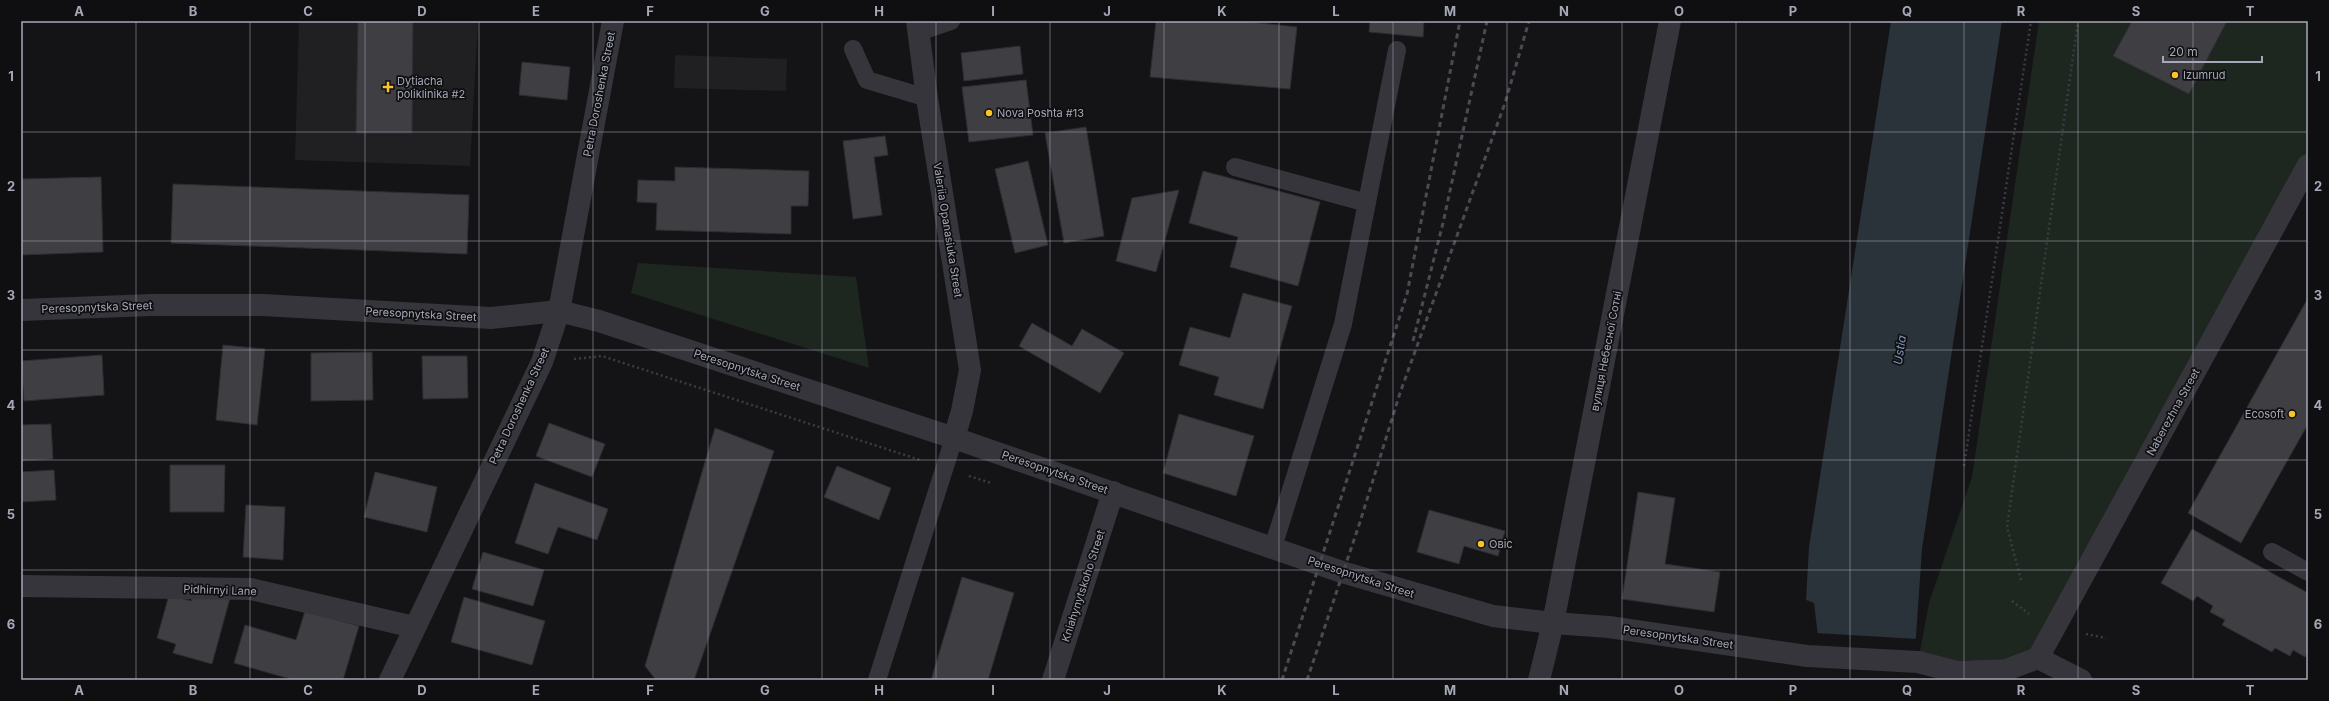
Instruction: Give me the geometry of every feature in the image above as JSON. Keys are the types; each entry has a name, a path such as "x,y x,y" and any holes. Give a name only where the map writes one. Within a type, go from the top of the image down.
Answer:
{"street":[{"name":"Petra Doroshenka Street","path":"390,680 414,627 542,362 559,311 613,21"},
{"name":"вулиця Небесної Сотні","path":"1539,680 1553,622 1670,21"},
{"name":"Valeriia Opanasiuka Street","path":"918,27 926,98 970,370 962,411 954,438"},
{"name":"Naberezhna Street","path":"2038,658 2308,165"},
{"name":"Peresopnytska Street","path":"21,310 151,305 263,305 491,318 559,311 599,321 954,438 1342,572 1493,616 1609,627 1807,656 1918,662 1964,672 2006,670 2038,658"},
{"name":"Kniahynytskoho Street","path":"1053,680 1113,492"},
{"name":"Pidhirnyi Lane","path":"21,586 251,589 414,627"},
{"path":"2038,658 2081,680"}],"lane":[{"path":"918,27 951,21"},
{"path":"853,49 867,80 926,98"},
{"path":"1273,547 1343,324 1397,50"},
{"path":"1235,166 1367,203"},
{"path":"877,680 954,438"},
{"path":"2272,552 2308,572"}],"path":[{"path":"1964,466 2031,21"},
{"path":"2022,580 2006,527 2078,21"},
{"path":"2012,602 2029,614"},
{"path":"2086,634 2106,638"}],"shaded area":[{"path":"299,21 478,21 470,166 295,160"},
{"path":"2039,21 2308,21 2308,165 2038,658 1918,662 1929,603 1972,477"},
{"path":"675,55 787,59 786,91 674,88"},
{"path":"638,263 856,277 869,368 631,293"}],"water":[{"name":"Ustia","path":"1891,21 2002,21 1922,549 1913,680 1820,680 1821,661 1814,603 1806,600 1809,547"}],"pier":[{"path":"1816,633 1917,639 1915,680 1818,679 1819,661"}],"building":[{"path":"358,21 413,21 412,133 356,133"},
{"path":"1156,21 1241,21 1297,27 1290,89 1150,77"},
{"path":"1370,21 1424,21 1423,37 1369,32"},
{"name":"Izumrud","path":"2132,21 2227,21 2189,94 2113,56"},
{"path":"1020,46 1023,74 964,81 961,53"},
{"path":"522,62 570,67 567,100 519,95"},
{"path":"1026,80 1033,135 969,142 962,87"},
{"path":"1086,127 1104,236 1064,243 1045,133"},
{"path":"885,136 888,155 874,157 882,215 853,219 843,141"},
{"path":"1028,161 1048,245 1015,253 995,169"},
{"path":"675,167 809,171 808,206 791,206 791,234 656,230 657,203 637,202 638,180 675,181"},
{"path":"1203,171 1320,202 1298,286 1230,267 1238,237 1189,223"},
{"path":"101,177 103,252 21,255 21,179"},
{"path":"173,184 469,195 467,254 171,243"},
{"path":"1179,190 1156,272 1116,261 1132,198"},
{"path":"1243,293 1292,306 1263,409 1214,395 1219,377 1179,365 1190,327 1230,338"},
{"path":"2308,298 2308,424 2241,543 2188,513"},
{"path":"1032,323 1072,346 1082,329 1124,353 1100,393 1019,346"},
{"path":"223,345 265,349 257,425 216,420"},
{"path":"372,352 373,400 311,401 311,353"},
{"path":"102,355 104,395 24,401 21,361"},
{"path":"422,356 467,356 468,398 423,399"},
{"path":"1179,414 1254,436 1236,496 1163,473"},
{"path":"549,423 605,444 592,477 536,456"},
{"path":"51,424 53,459 21,461 21,425"},
{"path":"715,428 774,451 694,680 656,680 645,666"},
{"path":"170,465 225,465 224,512 170,512"},
{"path":"837,466 891,488 879,520 824,497"},
{"path":"54,470 56,500 21,502 21,472"},
{"path":"375,472 437,487 427,532 364,517"},
{"path":"535,483 608,509 597,540 558,527 548,554 515,543"},
{"path":"1638,492 1675,498 1665,564 1720,572 1714,612 1622,599"},
{"path":"246,505 285,507 283,560 243,557"},
{"path":"1429,510 1505,531 1498,556 1464,546 1459,564 1417,552"},
{"path":"2192,529 2308,593 2308,652 2305,657 2293,650 2290,656 2275,648 2272,652 2222,625 2225,620 2210,612 2213,606 2197,596 2193,601 2161,583"},
{"path":"483,552 544,570 533,606 472,589"},
{"path":"962,577 1014,593 988,680 931,680"},
{"path":"195,588 230,598 212,664 173,653 176,644 157,638 169,595 191,601"},
{"path":"464,597 545,621 532,665 451,642"},
{"path":"305,611 359,626 343,680 294,680 234,663 245,625 296,640"}],"railway":[{"path":"1282,680 1407,294 1460,21"},
{"path":"1413,341 1443,223 1487,21"},
{"path":"1307,680 1360,522 1400,393 1505,103 1529,21"}],"place":[{"name":"Izumrud","path":"2175,75"},
{"name":"Dytiacha poliklinika #2","path":"388,87"},
{"name":"Nova Poshta #13","path":"989,113"},
{"name":"Ecosoft","path":"2292,414"},
{"name":"Овіс","path":"1481,544"}]}
